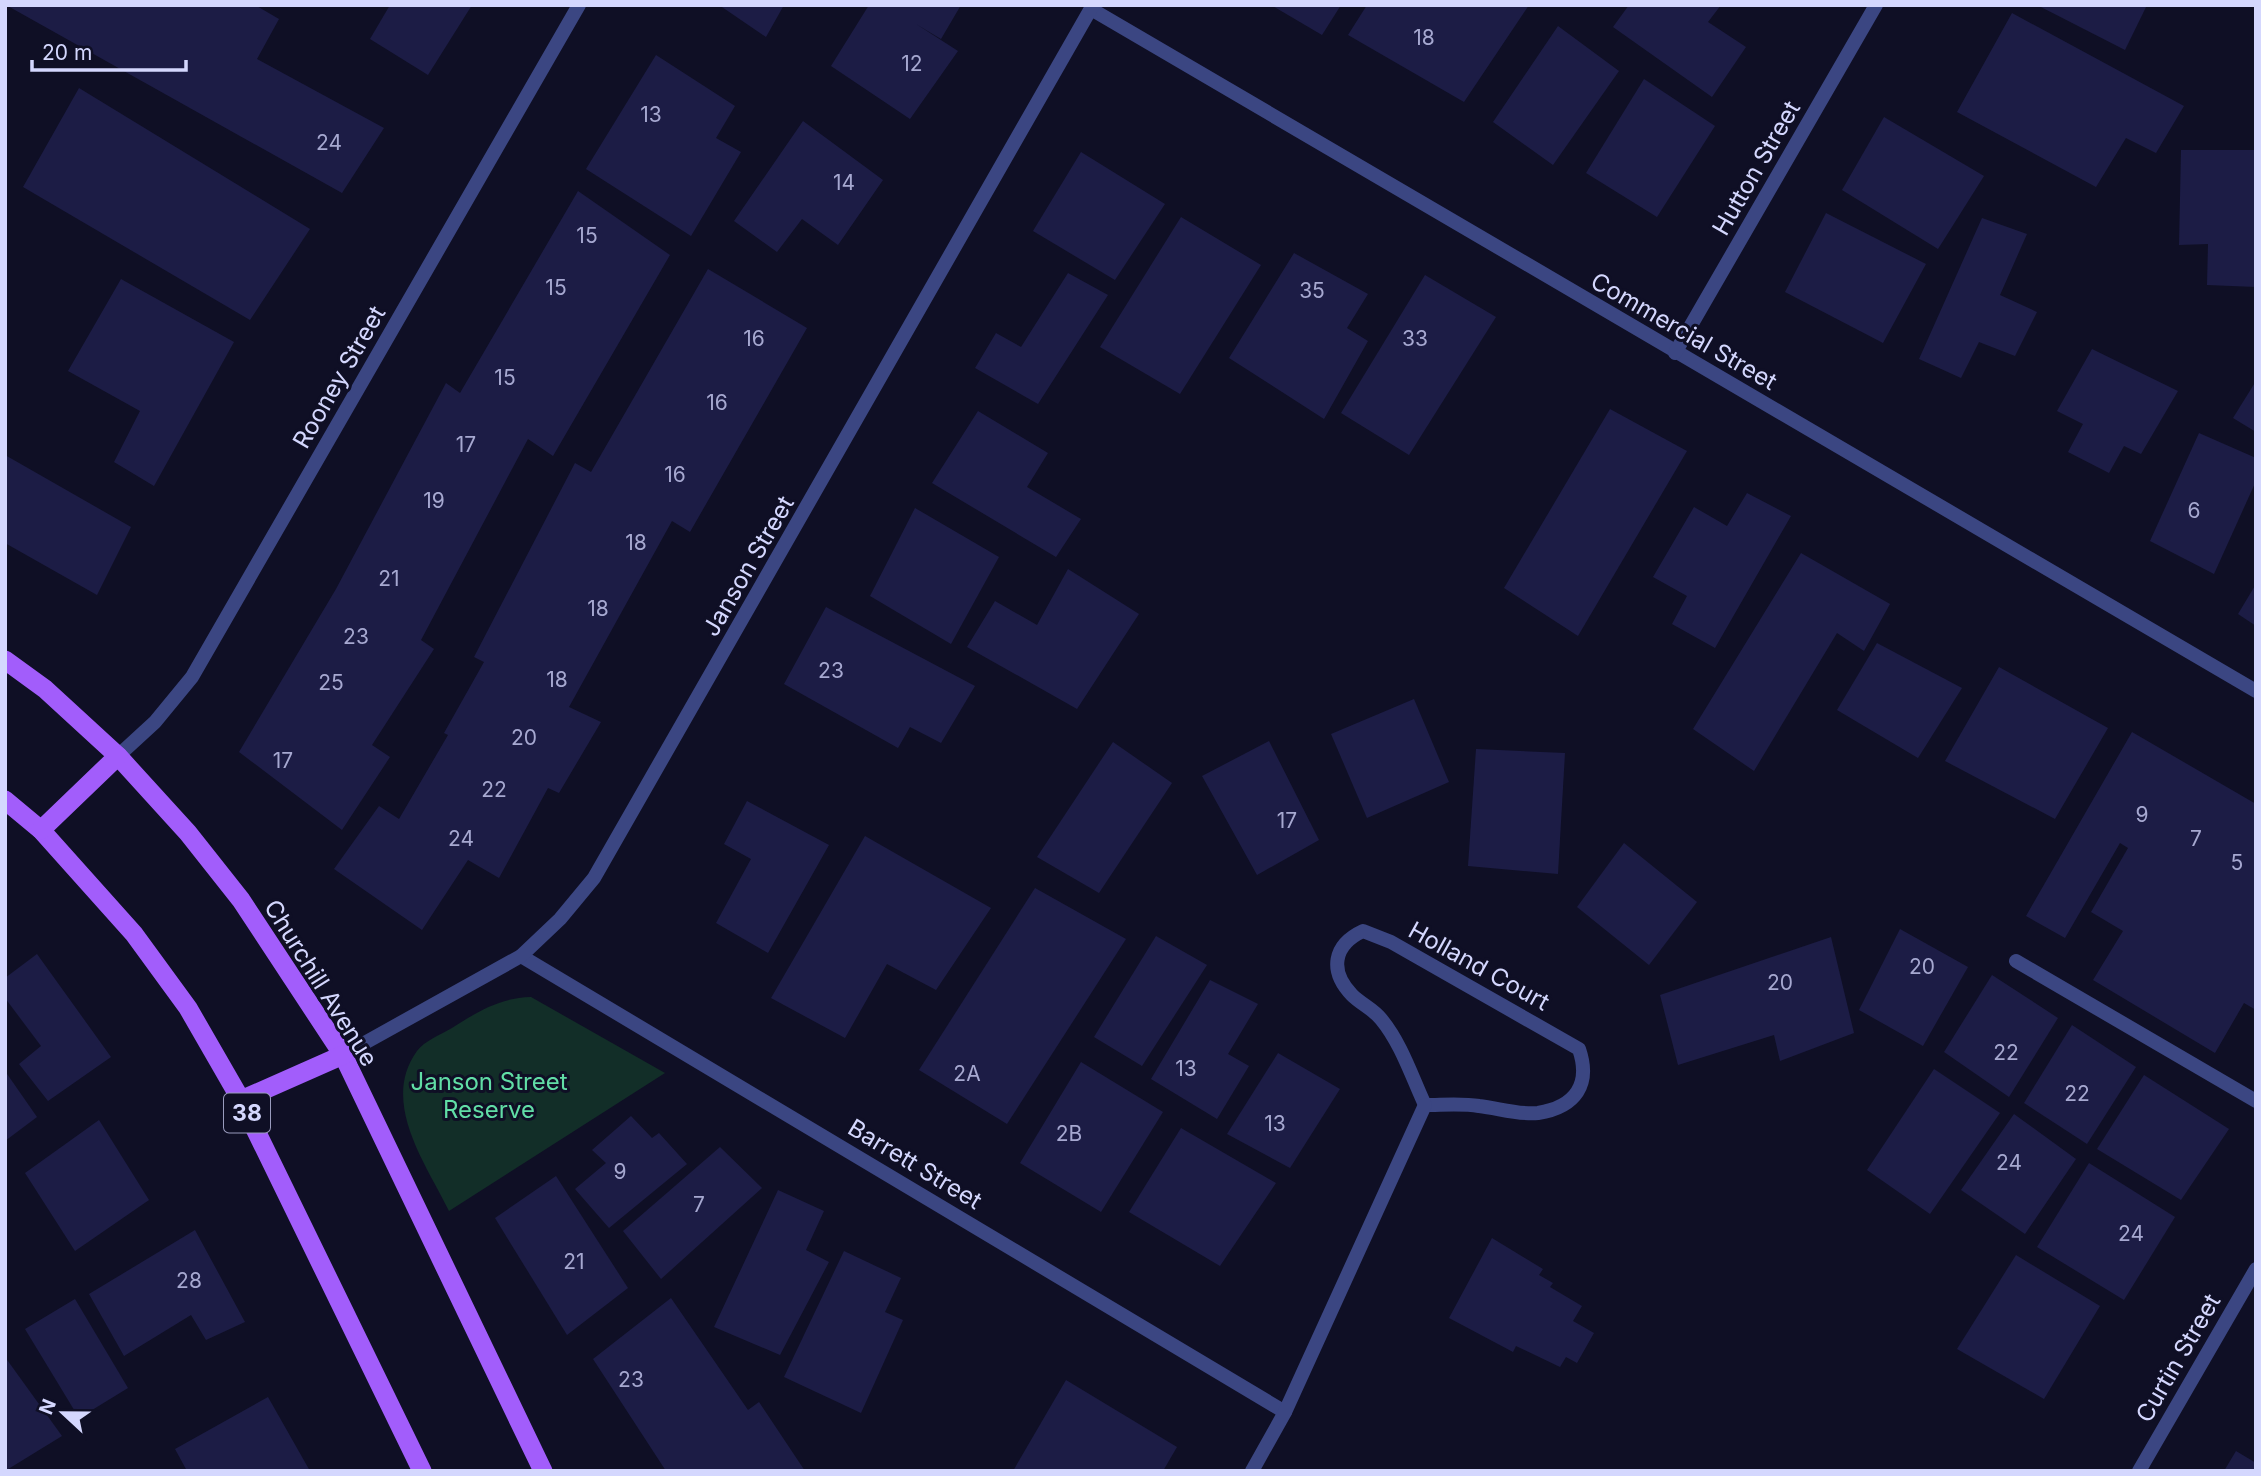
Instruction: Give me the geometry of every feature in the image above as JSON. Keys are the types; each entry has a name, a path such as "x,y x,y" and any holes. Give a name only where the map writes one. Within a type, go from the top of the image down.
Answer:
{"main road":[{"name":"Churchill Avenue","path":"5,660 45,689 118,756 188,833 240,900 343,1055 543,1471"},
{"path":"41,830 118,756"},
{"name":"38","path":"5,800 41,830 134,934 188,1008 241,1100 422,1471"},
{"path":"241,1100 343,1055"}],"street":[{"name":"Rooney Street","path":"118,756 155,722 192,677 579,5"},
{"name":"Hutton Street","path":"1675,353 1876,5"},
{"name":"Commercial Street","path":"1092,7 1675,353 2256,691"},
{"name":"Janson Street","path":"343,1055 521,956 561,919 616,844 1092,7"},
{"name":"Holland Court","path":"1363,931 1391,942 1579,1049 1586,1067 1582,1088 1570,1101 1539,1113 1476,1105 1425,1105 1399,1048 1381,1018 1352,995 1339,976 1338,951 1346,939 1363,931"},
{"name":"Barrett Street","path":"521,956 1285,1412"},
{"path":"2016,961 2256,1101"},
{"path":"1252,1471 1285,1412 1425,1105"},
{"name":"Curtin Street","path":"2139,1471 2256,1269"}],"green space":[{"name":"Janson Street Reserve","path":"531,997 665,1073 449,1211 410,1132 403,1091 407,1071 417,1051 433,1038 490,1006"}],"building":[{"path":"6,5 255,5 279,19 257,59 384,128 342,193"},
{"path":"390,5 472,5 428,75 370,39"},
{"path":"719,5 784,5 766,37"},
{"path":"869,5 961,5 941,39 916,24 958,51 910,119 831,66"},
{"path":"1271,5 1341,5 1322,35"},
{"path":"1367,5 1529,5 1464,102 1348,35"},
{"path":"1629,5 1721,5 1708,22 1746,47 1712,97 1613,27"},
{"path":"2037,5 2147,5 2125,50"},
{"path":"2012,13 2184,106 2156,153 2126,138 2096,187 1957,112"},
{"path":"1558,26 1619,71 1553,165 1493,122"},
{"path":"656,55 735,106 716,138 741,152 691,236 586,169"},
{"path":"1644,79 1715,126 1657,217 1586,173"},
{"path":"79,88 310,229 250,320 23,187"},
{"path":"1884,117 1984,176 1938,249 1842,190"},
{"path":"803,121 883,180 838,245 802,219 777,252 734,221"},
{"path":"2181,150 2256,150 2256,287 2207,285 2208,244 2179,245"},
{"path":"1081,152 1165,204 1115,280 1033,231"},
{"path":"578,191 670,255 553,456 528,439 421,640 434,649 372,745 390,757 342,830 239,752 336,589 446,383 460,393"},
{"path":"1826,213 1926,264 1883,343 1785,292"},
{"path":"1181,217 1261,265 1180,394 1100,347"},
{"path":"1982,218 2027,234 2000,295 2037,312 2015,356 1979,342 1961,378 1919,359"},
{"path":"1294,253 1368,294 1347,328 1368,341 1324,419 1229,358"},
{"path":"708,269 807,328 690,532 672,521 569,707 601,722 559,793 548,788 499,878 468,860 422,930 334,869 379,806 399,819 448,735 444,733 484,662 474,657 575,463 591,472"},
{"path":"1068,273 1108,295 1038,404 975,368 996,333 1021,347"},
{"path":"1425,275 1496,317 1409,455 1341,413"},
{"path":"121,279 234,342 154,486 114,462 140,411 68,371"},
{"path":"2092,349 2178,391 2141,454 2124,446 2109,473 2068,452 2083,424 2057,411"},
{"path":"2256,381 2256,432 2233,418"},
{"path":"1610,409 1687,451 1578,636 1504,588"},
{"path":"978,411 1048,453 1027,487 1081,519 1056,557 932,483"},
{"path":"2199,433 2256,458 2256,481 2214,574 2150,541"},
{"path":"5,455 131,527 97,595 5,543"},
{"path":"1747,493 1791,516 1715,648 1672,624 1687,596 1653,577 1694,507 1727,526"},
{"path":"915,508 999,557 951,644 870,596"},
{"path":"1801,553 1890,604 1864,651 1837,633 1754,771 1693,729"},
{"path":"1068,569 1139,614 1077,709 967,647 995,601 1037,625"},
{"path":"2256,584 2256,626 2238,614"},
{"path":"826,607 975,686 941,743 910,727 898,748 784,684"},
{"path":"1877,643 1962,688 1918,758 1837,710"},
{"path":"1999,667 2108,728 2055,819 1945,761"},
{"path":"1414,699 1449,782 1367,818 1331,734"},
{"path":"2132,732 2256,804 2256,1010 2244,1003 2215,1053 2093,980 2123,931 2091,912 2128,848 2120,843 2065,938 2026,916"},
{"path":"1269,741 1319,840 1257,875 1202,776"},
{"path":"1113,742 1172,783 1099,893 1037,857"},
{"path":"1476,749 1565,753 1558,874 1468,866"},
{"path":"747,801 829,845 768,953 716,923 751,859 724,844"},
{"path":"865,836 991,908 936,990 887,964 845,1038 771,998"},
{"path":"1624,843 1697,902 1649,965 1577,907"},
{"path":"1035,888 1126,939 1007,1124 919,1070"},
{"path":"1900,929 1968,967 1923,1046 1859,1010"},
{"path":"1156,936 1207,965 1142,1066 1094,1037"},
{"path":"1831,937 1854,1033 1780,1061 1774,1035 1678,1065 1660,995"},
{"path":"37,954 111,1057 48,1101 19,1064 41,1046 5,998 5,978"},
{"path":"1992,975 2058,1018 2009,1097 1944,1052"},
{"path":"1210,980 1258,1004 1228,1054 1249,1066 1217,1119 1151,1079"},
{"path":"2072,1025 2136,1067 2087,1144 2024,1103"},
{"path":"1278,1053 1340,1089 1290,1168 1227,1134"},
{"path":"1081,1062 1163,1112 1101,1212 1020,1163"},
{"path":"1934,1069 2000,1113 1930,1214 1867,1170"},
{"path":"5,1071 37,1117 5,1141"},
{"path":"2144,1075 2229,1129 2181,1200 2097,1149"},
{"path":"2014,1114 2076,1159 2025,1234 1961,1190"},
{"path":"631,1116 652,1138 659,1133 687,1164 609,1228 575,1189 606,1163 592,1150"},
{"path":"99,1120 149,1200 75,1251 25,1173"},
{"path":"1181,1128 1276,1183 1220,1266 1129,1212"},
{"path":"720,1147 762,1188 661,1279 623,1231"},
{"path":"2089,1163 2175,1217 2124,1300 2037,1247"},
{"path":"556,1176 628,1288 567,1335 495,1218"},
{"path":"778,1190 824,1211 806,1250 829,1262 780,1355 714,1327"},
{"path":"195,1230 245,1322 206,1340 191,1315 124,1356 89,1294"},
{"path":"1492,1238 1543,1269 1539,1275 1553,1283 1550,1287 1582,1306 1573,1321 1594,1333 1577,1363 1566,1357 1560,1367 1516,1346 1513,1352 1449,1318"},
{"path":"844,1251 901,1278 885,1312 903,1320 861,1413 784,1377"},
{"path":"2016,1255 2100,1306 2044,1399 1957,1349"},
{"path":"671,1298 748,1410 759,1402 805,1471 666,1471 593,1359"},
{"path":"75,1299 128,1388 79,1418 25,1329"},
{"path":"5,1357 62,1436 5,1471"},
{"path":"1066,1380 1177,1447 1163,1471 1013,1471"},
{"path":"268,1397 310,1471 187,1471 175,1449"},
{"path":"2236,1451 2256,1463 2256,1471 2224,1471"}]}
